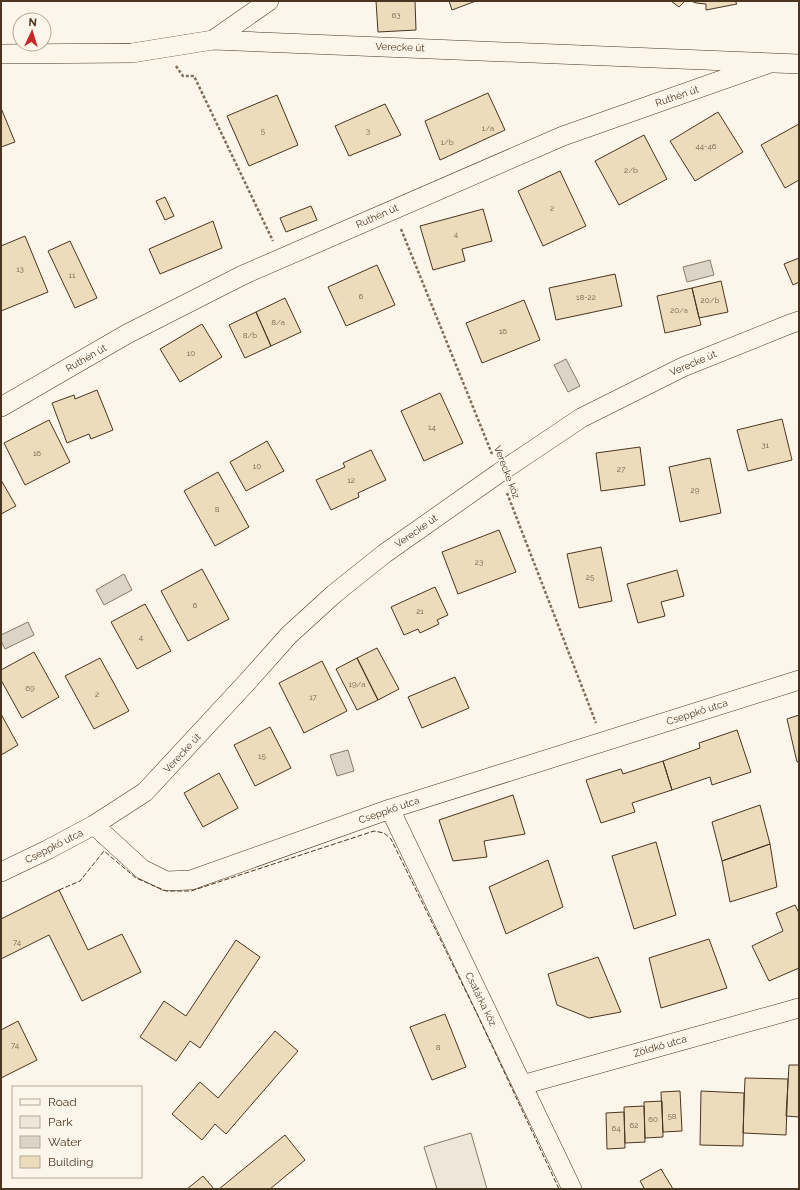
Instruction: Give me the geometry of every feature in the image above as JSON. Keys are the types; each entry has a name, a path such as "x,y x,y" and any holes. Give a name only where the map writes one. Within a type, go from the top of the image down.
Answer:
{"street":[{"path":"213,40 269,1"},
{"name":"Verecke út","path":"1,54 132,53 213,40 799,64"},
{"name":"Ruthén út","path":"1,407 132,331 243,274 563,136 770,63"},
{"name":"Verecke út","path":"94,825 144,792 289,635 334,594 384,554 499,473 581,418 683,366 799,321"},
{"name":"Cseppkő utca","path":"1,872 94,825 142,869 166,881 191,880 390,809 799,680"},
{"name":"Csatárka köz","path":"390,809 572,1189"},
{"name":"Zöldkő utca","path":"522,1085 799,1008"}],"path":[{"path":"194,76 281,258"},
{"name":"Verecke köz","path":"393,209 499,473 604,742"}],"green space":[{"path":"471,1133 487,1189 437,1189 424,1147"}],"water":[{"path":"710,260 714,275 687,282 683,267"},
{"path":"566,359 580,386 568,392 554,365"},
{"path":"124,574 132,590 104,605 96,590"},
{"path":"28,622 34,635 5,649 1,641 1,635"},
{"path":"348,750 354,771 337,776 330,755"}],"building":[{"path":"376,1 415,1 416,30 378,32"},
{"path":"449,1 476,1 452,10"},
{"path":"671,1 685,1 679,7"},
{"path":"691,1 735,1 737,4 706,10 706,4"},
{"path":"488,93 505,130 440,160 425,121"},
{"path":"277,95 298,145 249,166 227,116"},
{"path":"385,104 401,135 349,156 335,126"},
{"path":"1,108 15,142 1,147"},
{"path":"718,112 743,152 695,181 670,141"},
{"path":"799,124 799,180 785,188 761,145"},
{"path":"644,135 667,179 619,205 595,161"},
{"path":"560,171 586,226 543,246 518,191"},
{"path":"165,197 174,216 165,220 156,201"},
{"path":"311,206 317,220 286,232 280,218"},
{"path":"483,209 492,241 462,249 465,261 433,270 420,226"},
{"path":"213,221 222,248 160,274 149,249"},
{"path":"25,236 48,292 1,311 1,246"},
{"path":"70,241 97,298 75,308 48,251"},
{"path":"799,258 799,282 793,285 784,264"},
{"path":"377,265 395,305 346,326 328,287"},
{"path":"615,274 622,306 556,320 549,288"},
{"path":"721,281 728,312 699,318 692,288"},
{"path":"692,288 701,325 665,333 657,296"},
{"path":"285,298 301,332 271,346 256,312"},
{"path":"524,300 540,340 482,363 466,323"},
{"path":"256,312 271,346 245,358 229,325"},
{"path":"202,324 222,357 180,382 160,349"},
{"path":"97,390 113,430 91,439 89,434 67,443 52,403 74,395 75,399"},
{"path":"440,393 463,443 424,461 401,411"},
{"path":"782,419 792,460 748,471 737,430"},
{"path":"49,420 70,462 25,485 4,443"},
{"path":"267,441 284,471 246,491 230,462"},
{"path":"640,447 645,485 601,491 596,453"},
{"path":"371,450 386,480 358,493 359,497 331,510 316,480 345,467 343,463"},
{"path":"710,458 721,513 680,522 669,467"},
{"path":"218,472 249,527 215,546 184,491"},
{"path":"1,480 16,506 1,514"},
{"path":"499,530 516,572 458,594 442,552"},
{"path":"601,547 612,601 579,608 567,554"},
{"path":"202,569 229,619 188,641 161,591"},
{"path":"677,570 684,596 661,602 665,616 638,623 627,584"},
{"path":"435,587 448,615 437,620 439,624 420,633 418,629 404,635 391,607"},
{"path":"145,604 171,651 137,669 111,622"},
{"path":"377,648 399,689 378,700 357,658"},
{"path":"34,652 59,697 22,718 1,680 1,670"},
{"path":"100,658 129,711 94,729 65,676"},
{"path":"357,658 378,700 357,710 336,669"},
{"path":"322,661 347,711 304,733 279,683"},
{"path":"455,677 469,708 422,728 408,697"},
{"path":"1,714 18,745 1,755"},
{"path":"799,715 799,762 797,762 787,719"},
{"path":"270,727 291,768 255,786 234,745"},
{"path":"737,730 751,772 712,785 710,777 672,790 663,761 700,748 699,743"},
{"path":"663,761 672,790 632,803 635,812 601,823 586,780 621,769 623,774"},
{"path":"219,773 238,808 203,827 184,793"},
{"path":"513,795 525,834 484,841 487,857 453,861 439,820"},
{"path":"760,805 770,844 722,861 712,822"},
{"path":"656,842 676,915 634,929 612,856"},
{"path":"770,844 777,887 730,902 722,861"},
{"path":"548,860 563,907 506,934 489,887"},
{"path":"59,890 88,950 122,934 141,972 82,1001 49,935 1,959 1,919"},
{"path":"795,905 799,913 799,968 769,981 752,946 783,931 776,913"},
{"path":"709,939 727,988 661,1008 649,958"},
{"path":"236,940 260,957 200,1048 190,1041 176,1061 140,1037 164,1001 186,1016"},
{"path":"598,957 621,1012 589,1018 557,1005 548,974"},
{"path":"445,1014 466,1067 432,1080 410,1027"},
{"path":"18,1021 37,1060 1,1078 1,1030"},
{"path":"275,1031 298,1051 226,1134 215,1124 202,1140 172,1114 200,1082 218,1098"},
{"path":"789,1065 799,1065 799,1117 786,1116"},
{"path":"745,1078 788,1079 786,1135 743,1133"},
{"path":"680,1091 682,1131 663,1132 661,1092"},
{"path":"701,1091 744,1093 743,1146 700,1145"},
{"path":"662,1101 663,1137 645,1138 644,1102"},
{"path":"644,1106 645,1142 625,1143 624,1107"},
{"path":"624,1112 625,1148 607,1149 606,1113"},
{"path":"285,1135 305,1160 270,1189 219,1189"},
{"path":"661,1169 673,1189 642,1189 644,1188 640,1181"},
{"path":"203,1176 214,1189 187,1189"}],"fence":[{"path":"59,890 80,881 104,851 136,878 166,891 191,891 374,831 384,833 391,839 478,1016 559,1189"}]}
